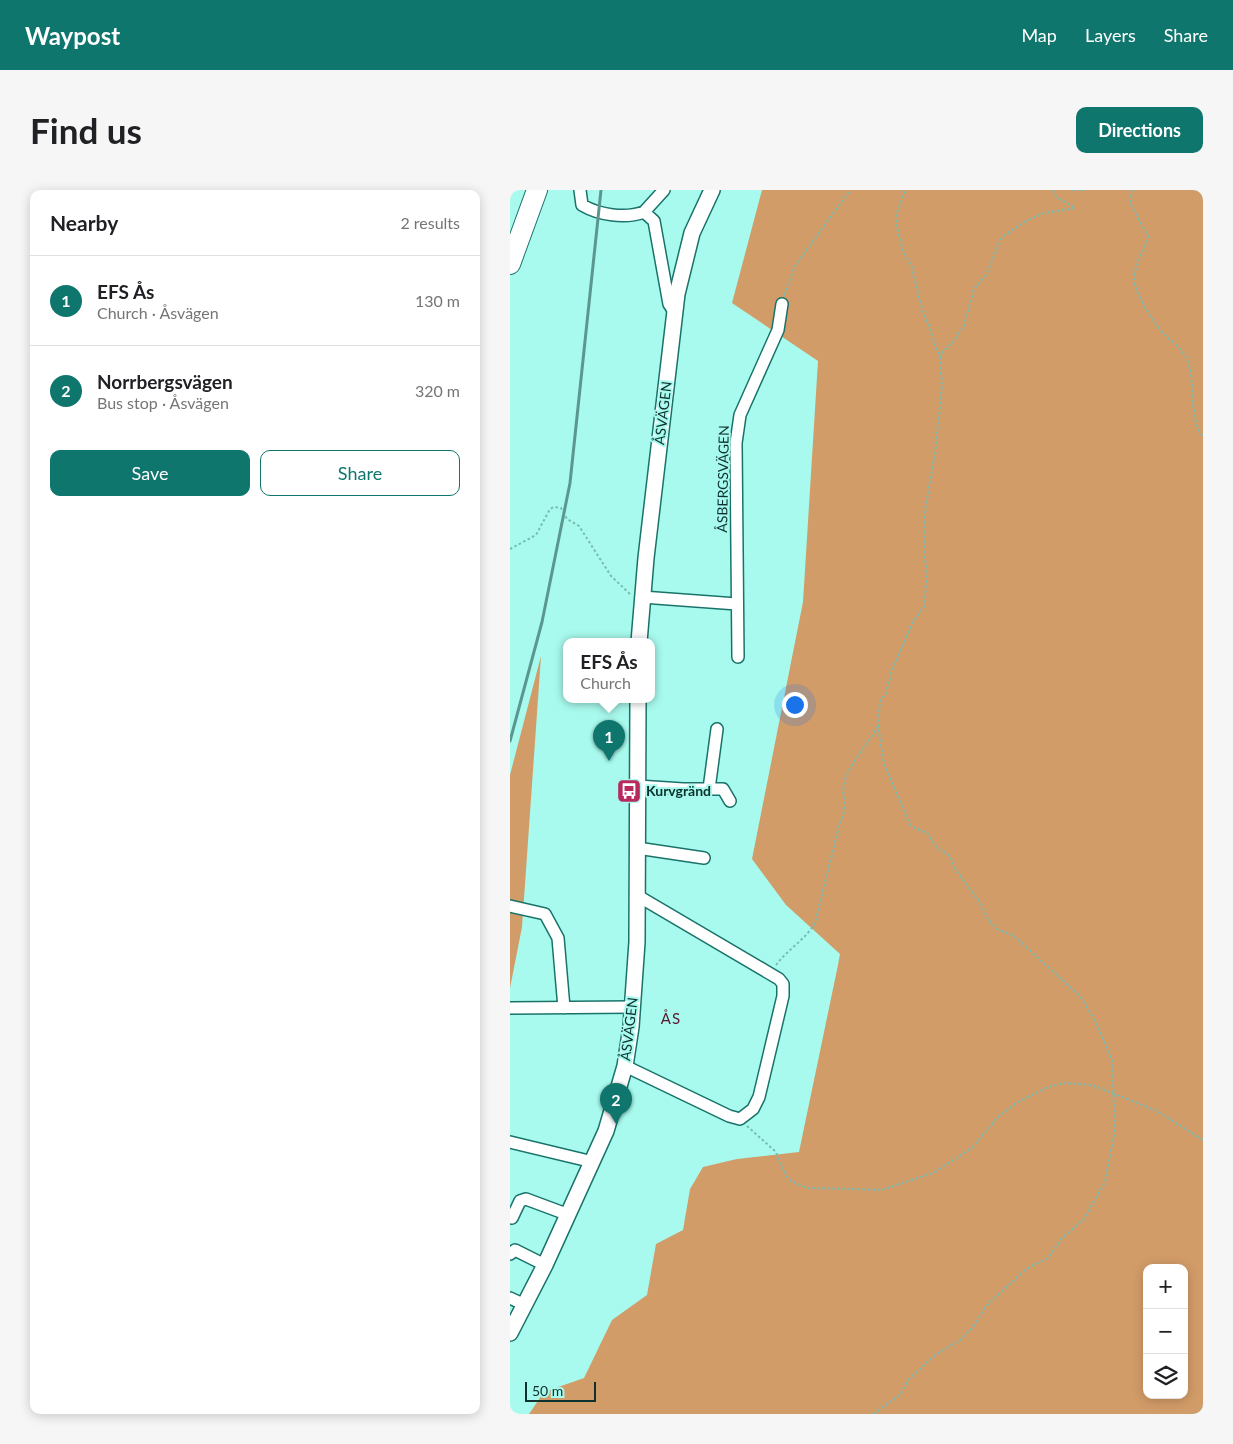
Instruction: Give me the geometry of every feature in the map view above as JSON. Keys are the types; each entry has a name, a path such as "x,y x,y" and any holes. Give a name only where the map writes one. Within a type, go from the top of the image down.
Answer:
{"highway":[{"path":"510,232 525,190"},
{"path":"510,264 537,190"}],"street":[{"path":"580,190 582,205 588,209 621,216 634,216 644,212 664,190"},
{"name":"ÅSVÄGEN","path":"639,638 642,597 675,313 685,255 692,233 712,190"},
{"path":"644,212 654,221 669,304 675,313"},
{"name":"ÅSBERGSVÄGEN","path":"738,657 736,443 740,416 778,330 782,304"},
{"path":"642,597 737,604"},
{"name":"ÅSVÄGEN","path":"510,1334 545,1265 593,1162 606,1131 625,1066 633,1007 638,896 638,703"},
{"path":"709,789 717,730"},
{"path":"638,786 723,789 730,801"},
{"path":"637,848 704,858"},
{"path":"625,1066 740,1119 753,1109 759,1098 772,1050 783,984 770,974 638,896"},
{"path":"510,906 545,914 558,938 564,1008"},
{"path":"510,1008 633,1007"},
{"path":"510,1142 593,1162"},
{"path":"512,1218 520,1201 526,1199 569,1215"},
{"path":"510,1254 515,1250 545,1265"},
{"path":"510,1298 525,1305"}],"path":[{"path":"782,304 795,266 850,190"},
{"path":"873,1414 900,1395 908,1380 935,1355 960,1340 974,1326 986,1306 1026,1269 1048,1258 1062,1238 1070,1233 1088,1213 1105,1182 1116,1130 1113,1095 1115,1080 1112,1060 1093,1017 1080,996 1013,935 998,930 988,919 981,904 956,870 950,856 937,848 928,832 913,827 909,823 884,764 878,726 880,701 886,693 892,669 913,622 924,607 928,572 924,552 924,517 942,386 940,358 921,305 912,268 902,250 897,228 896,216 905,190"},
{"path":"940,358 943,351 953,342 964,326 974,289 986,275 1002,237 1024,222 1044,213 1075,208 1056,197 1053,190"},
{"path":"1072,190 1086,190"},
{"path":"1132,190 1130,203 1148,236 1137,265 1134,278 1135,287 1155,325 1188,359 1196,419 1203,437"},
{"path":"510,549 536,535 550,510 554,507 562,508 567,519 579,526 611,576 632,596 642,597"},
{"path":"770,974 783,956 810,932 816,923 840,822 846,808 844,785 847,776 878,726"},
{"path":"740,1119 776,1152 789,1180 808,1188 881,1190 933,1173 972,1148 997,1118 1016,1103 1048,1087 1078,1082 1092,1085 1157,1111 1203,1140"}],"shaded area":[{"path":"762,190 1203,190 1203,1414 529,1414 544,1392 584,1378 612,1320 647,1295 656,1244 683,1230 690,1189 703,1167 737,1159 799,1152 840,954 786,905 752,859 803,602 818,361 732,303"},
{"path":"541,656 522,927 510,988 510,775"}],"railway":[{"path":"510,741 542,622 570,483 601,190"}],"place":[{"name":"EFS Ås","path":"609,761"},
{"name":"Kurvgränd","path":"629,791"},
{"name":"Norrbergsvägen","path":"616,1124"}],"district":[{"name":"ÅS","path":"671,1019"}]}
